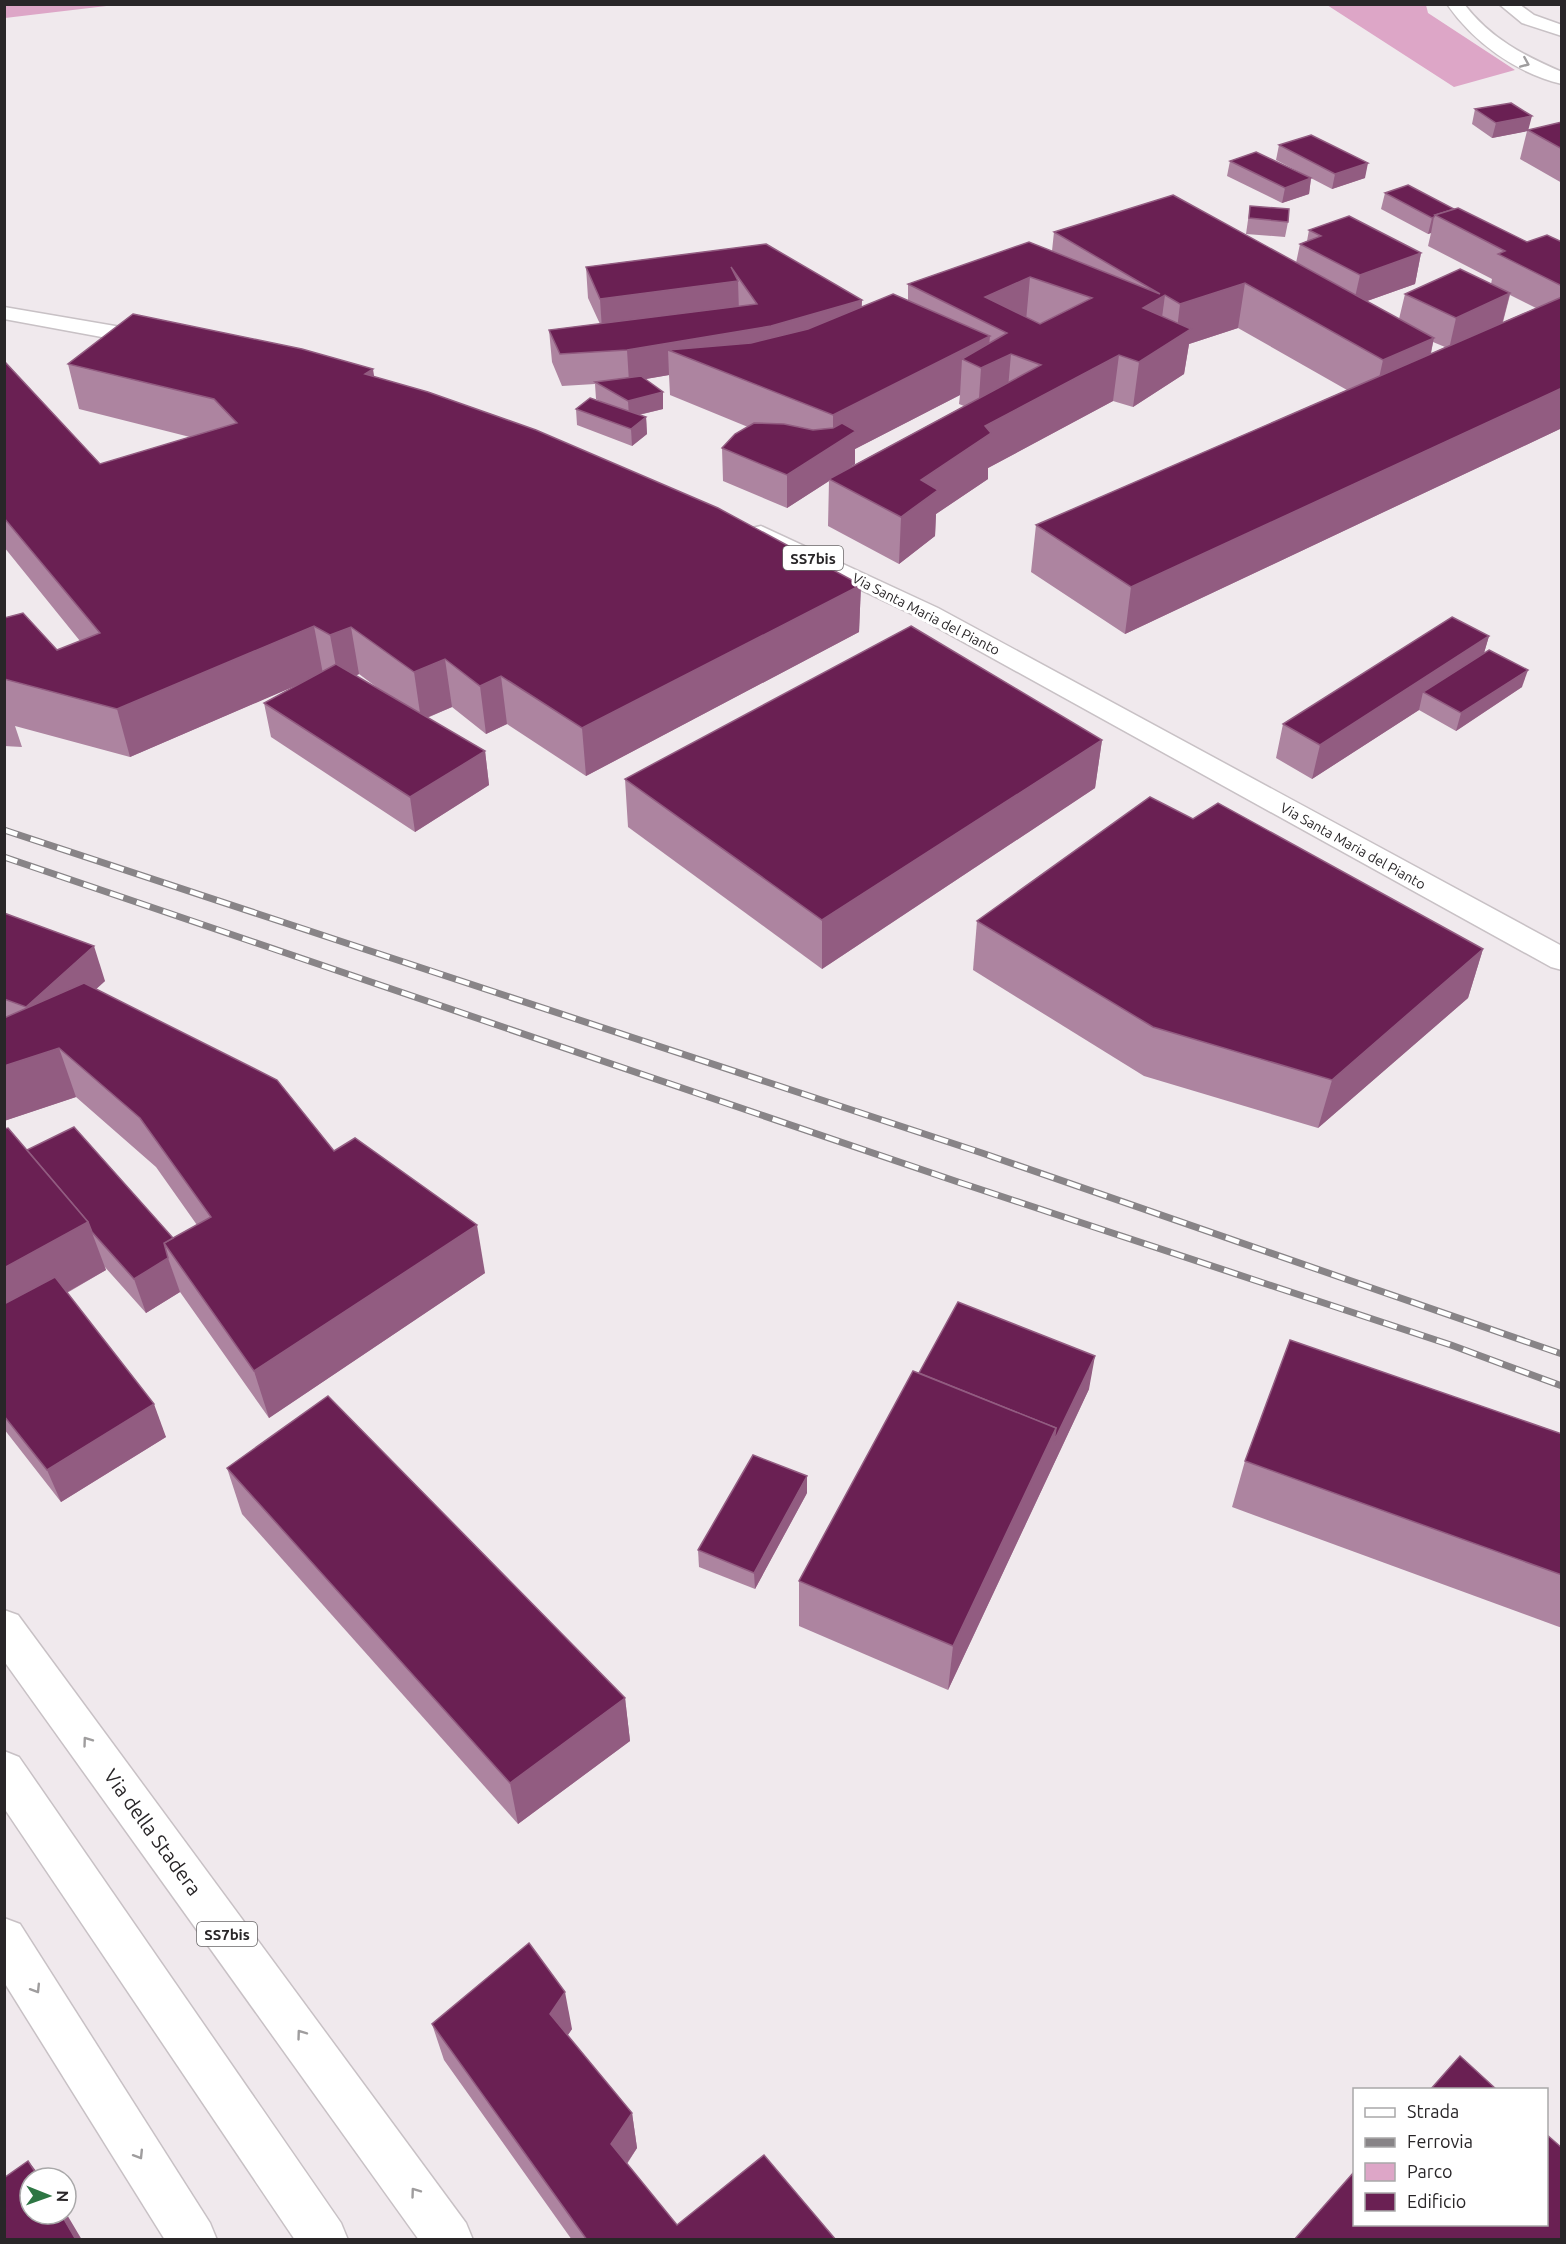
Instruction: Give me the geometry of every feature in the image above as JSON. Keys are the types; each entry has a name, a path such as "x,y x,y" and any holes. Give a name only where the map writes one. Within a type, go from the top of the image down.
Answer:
{"main road":[{"path":"1455,4 1485,21 1514,58 1562,79"},
{"path":"1507,4 1528,19 1562,31"},
{"path":"1485,21 1528,19"},
{"path":"4,314 101,328 181,344"},
{"name":"Via Santa Maria del Pianto","path":"737,522 929,613 1562,960"},
{"name":"Via della Stadera","path":"4,1628 449,2240"},
{"path":"4,1771 324,2240"},
{"path":"4,1940 193,2240"}],"green space":[{"path":"5,4 115,4 115,5 5,18"},
{"path":"1327,5 1426,5 1428,13 1515,70 1454,87"}],"building":[{"path":"1511,103 1532,116 1496,123 1475,109"},
{"path":"1562,122 1562,149 1528,130"},
{"path":"1311,135 1368,163 1335,174 1279,145"},
{"path":"1256,152 1311,178 1285,188 1230,161"},
{"path":"1408,185 1454,209 1432,218 1385,193"},
{"path":"1173,195 1434,338 1383,360 1245,283 1180,304 1165,295 1143,308 1191,329 1139,362 1119,355 985,426 991,433 921,480 938,490 901,517 829,479 1041,365 1011,354 981,368 962,359 1007,333 908,284 1029,242 1160,294 1054,232","holes":["1030,277 1092,298 1040,324 985,297"]},
{"path":"1250,206 1289,209 1288,222 1249,218"},
{"path":"1458,208 1527,242 1547,235 1562,242 1562,286 1498,254 1505,251 1435,215"},
{"path":"1349,216 1421,253 1360,275 1300,244 1321,236 1309,230"},
{"path":"766,244 862,300 771,326 627,350 560,354 549,330 757,304 731,267 738,281 600,299 586,267"},
{"path":"1460,269 1510,293 1456,318 1405,294"},
{"path":"893,294 990,336 833,415 668,350 751,343 808,329"},
{"path":"1562,297 1562,388 1131,587 1036,525"},
{"path":"133,314 302,349 373,369 365,374 428,392 536,430 718,508 861,585 582,728 501,676 480,686 445,659 414,672 351,627 330,635 314,626 117,709 4,679 4,618 23,613 57,650 100,633 4,518 4,361 100,464 237,423 214,399 68,364"},
{"path":"641,376 663,392 628,401 595,382"},
{"path":"590,398 646,417 631,429 576,409"},
{"path":"754,423 784,424 813,430 833,428 842,423 856,431 787,475 722,448 735,434"},
{"path":"1452,617 1489,636 1320,745 1283,724"},
{"path":"911,626 1102,740 822,920 625,779"},
{"path":"1489,650 1528,670 1461,713 1423,692"},
{"path":"336,664 485,751 410,797 264,703"},
{"path":"1150,797 1193,819 1218,803 1483,949 1332,1080 1153,1027 977,921"},
{"path":"4,913 94,946 26,1007 4,999"},
{"path":"84,983 277,1080 334,1151 355,1138 477,1225 254,1371 164,1243 211,1217 140,1118 59,1048 4,1066 4,1018"},
{"path":"74,1127 173,1238 164,1243 168,1258 134,1279 92,1232 88,1222 27,1150"},
{"path":"8,1128 88,1222 4,1268 4,1129"},
{"path":"55,1277 154,1404 47,1470 4,1416 4,1304"},
{"path":"958,1302 1095,1356 1054,1441 1056,1428 919,1373"},
{"path":"1290,1340 1562,1434 1562,1575 1245,1461"},
{"path":"913,1371 1056,1428 953,1646 799,1581"},
{"path":"328,1396 625,1698 510,1783 227,1468"},
{"path":"753,1455 807,1476 754,1573 698,1550"},
{"path":"529,1943 565,1992 550,2014 632,2113 611,2144 677,2225 764,2155 836,2240 587,2240 432,2024"},
{"path":"1460,2056 1495,2088 1432,2088"},
{"path":"1548,2136 1562,2148 1562,2240 1294,2240 1353,2173 1353,2226 1548,2226"},
{"path":"28,2161 31,2166 21,2166"},
{"path":"18,2168 18,2226 68,2226 76,2240 4,2240 4,2178"}],"railway":[{"path":"4,830 982,1153 1562,1354"},
{"path":"4,857 961,1183 1451,1345 1562,1386"}]}
